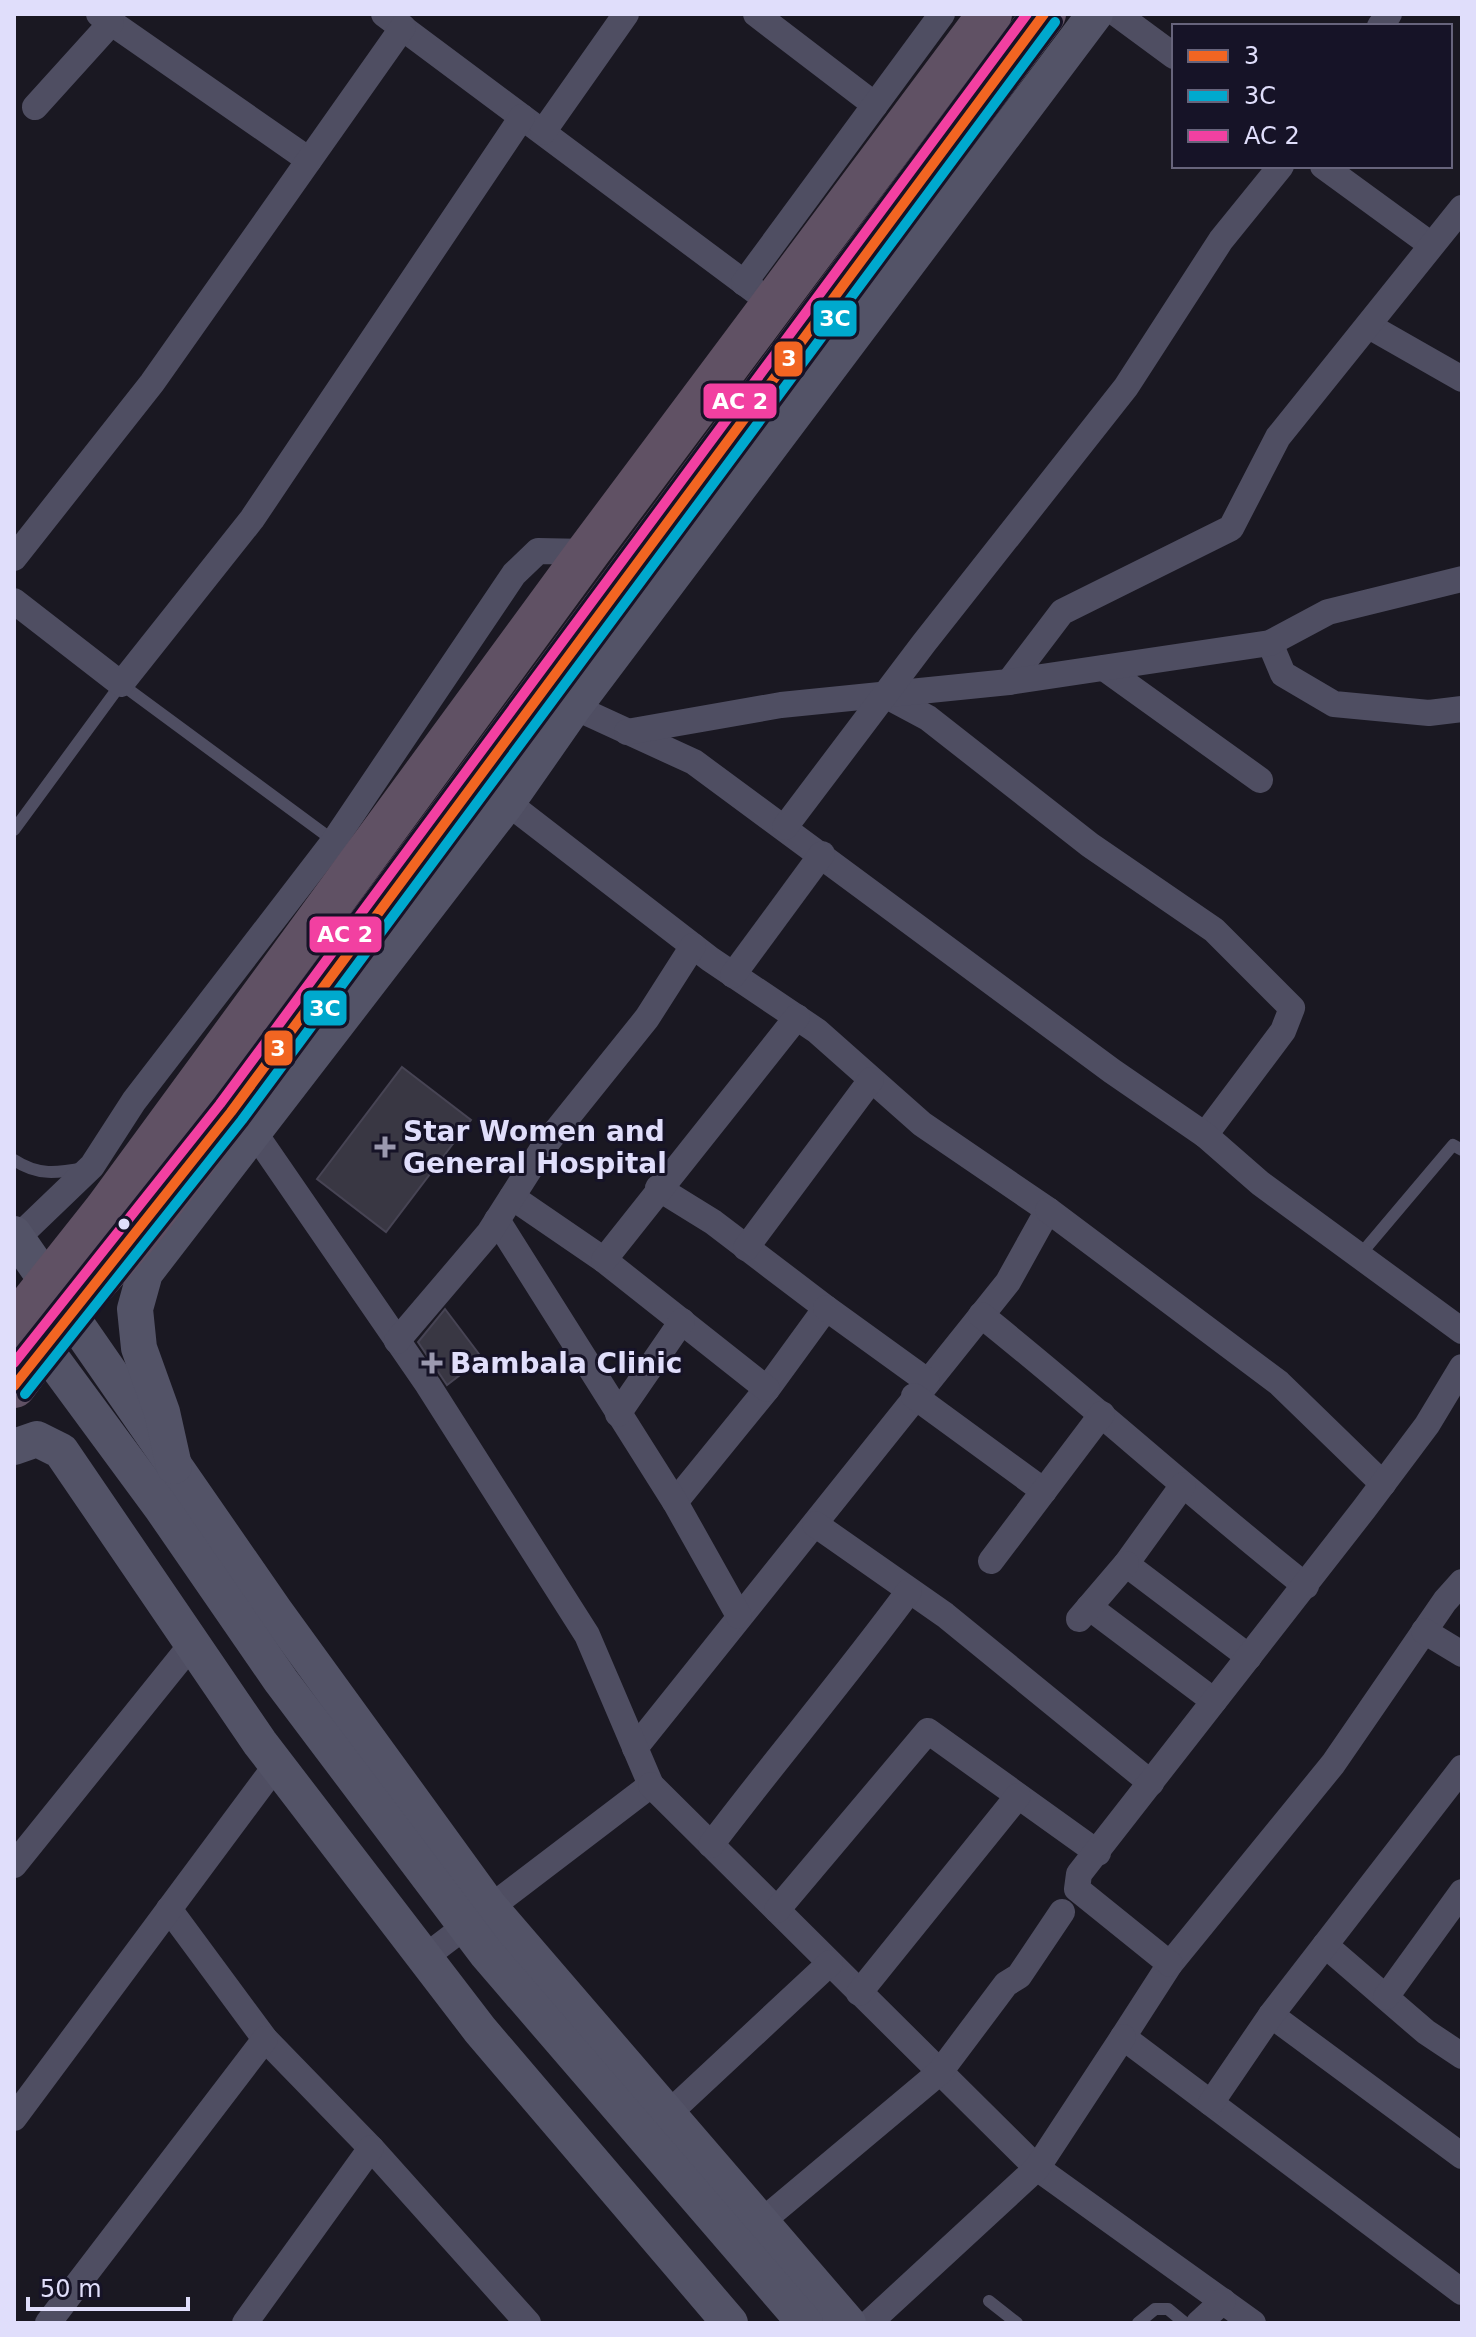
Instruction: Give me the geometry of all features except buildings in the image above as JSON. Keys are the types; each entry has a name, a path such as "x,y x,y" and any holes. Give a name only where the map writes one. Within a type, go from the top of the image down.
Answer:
{"highway":[{"path":"14,1386 34,1316 106,1210 588,552 759,294 990,14"},
{"path":"34,1316 140,1231 242,1122 492,791 1044,14"}],"street":[{"path":"14,601 121,684 252,519 533,124 626,14"},
{"path":"756,14 875,105"},
{"path":"14,558 152,383 309,160 394,21 759,294 875,105 942,14"},
{"path":"1095,14 558,699 694,762 1112,1071 1205,1135 1260,1183 1462,1331"},
{"path":"1117,14 1172,55"},
{"path":"35,107 105,19 309,160"},
{"path":"785,827 1126,387 1221,240 1279,168"},
{"path":"1326,168 1430,244"},
{"path":"1009,682 1062,612 1231,528 1278,437 1462,208"},
{"path":"1369,326 1462,379"},
{"path":"588,552 538,551 514,574 334,841 134,1101 92,1166 15,1236 34,1316 281,1681 477,1916 805,2323"},
{"path":"627,732 781,705 1009,682 1270,643 1328,612 1462,579"},
{"path":"1270,643 1283,674 1334,704 1429,713 1462,709"},
{"path":"1104,668 1260,780"},
{"path":"885,695 928,718 1090,845 1214,930 1292,1008 1283,1031 1205,1135"},
{"path":"492,791 693,946 797,1017 922,1124 1048,1210 1279,1383 1383,1484"},
{"path":"733,975 822,854"},
{"path":"397,1341 497,1220 545,1145 647,1018 693,946"},
{"path":"604,1260 658,1188 797,1017"},
{"path":"746,1248 871,1080"},
{"path":"174,1466 162,1412 139,1348 135,1309 145,1273 242,1122 397,1341 587,1635 651,1785 1037,2168 1253,2323"},
{"path":"658,1188 713,1222 826,1308 1044,1491"},
{"path":"512,1197 604,1260 767,1389"},
{"path":"635,1748 1008,1282 1048,1210"},
{"path":"497,1220 675,1502 739,1616"},
{"path":"675,1502 767,1389 826,1308"},
{"path":"981,1315 1306,1586"},
{"path":"34,1316 174,1466 477,1916 668,2114 848,2323"},
{"path":"618,1414 682,1321"},
{"path":"1170,1964 1077,1889 1079,1874 1306,1586 1427,1425 1462,1367"},
{"path":"991,1561 1102,1414"},
{"path":"14,1447 37,1439 61,1451 277,1764 480,2030 730,2323"},
{"path":"1183,1485 1126,1564 1084,1613 1214,1701"},
{"path":"815,1524 945,1615 1151,1783"},
{"path":"1126,1564 1249,1657"},
{"path":"869,2323 1037,2168 1170,1964 1333,1764 1424,1631 1462,1582"},
{"path":"711,1845 783,1749 847,1675 909,1591"},
{"path":"1424,1631 1462,1654"},
{"path":"14,1865 192,1644"},
{"path":"777,1910 928,1731 1098,1853"},
{"path":"14,2118 277,1764"},
{"path":"1211,2103 1271,2015 1462,1768"},
{"path":"425,1957 651,1785"},
{"path":"859,1993 1018,1796"},
{"path":"1386,1997 1462,1892"},
{"path":"169,1909 265,2039 371,2148 528,2323"},
{"path":"761,2222 940,2072 1006,1984 1019,1976 1062,1912"},
{"path":"1325,1945 1426,2032 1462,2055"},
{"path":"668,2114 830,1963"},
{"path":"1271,2015 1462,2156"},
{"path":"1123,2037 1462,2292"},
{"path":"48,2323 265,2039"},
{"path":"245,2323 371,2148"},
{"path":"1199,2323 1223,2301"}],"lane":[{"path":"14,830 121,684 334,841"},
{"path":"1360,1255 1453,1145 1462,1150"},
{"path":"14,1160 30,1171 52,1174 92,1166"},
{"path":"989,2301 1017,2323"},
{"path":"1138,2323 1155,2309 1168,2309 1185,2323"}],"transit line":[{"path":"14,1363 220,1104 1027,14"},
{"name":"3","path":"14,1386 231,1112 1044,14"},
{"name":"3C","path":"25,1394 242,1120 1055,22"}],"place":[{"name":"Star Women and General Hospital","path":"385,1147"},
{"name":"Bambala Clinic","path":"432,1363"}]}
